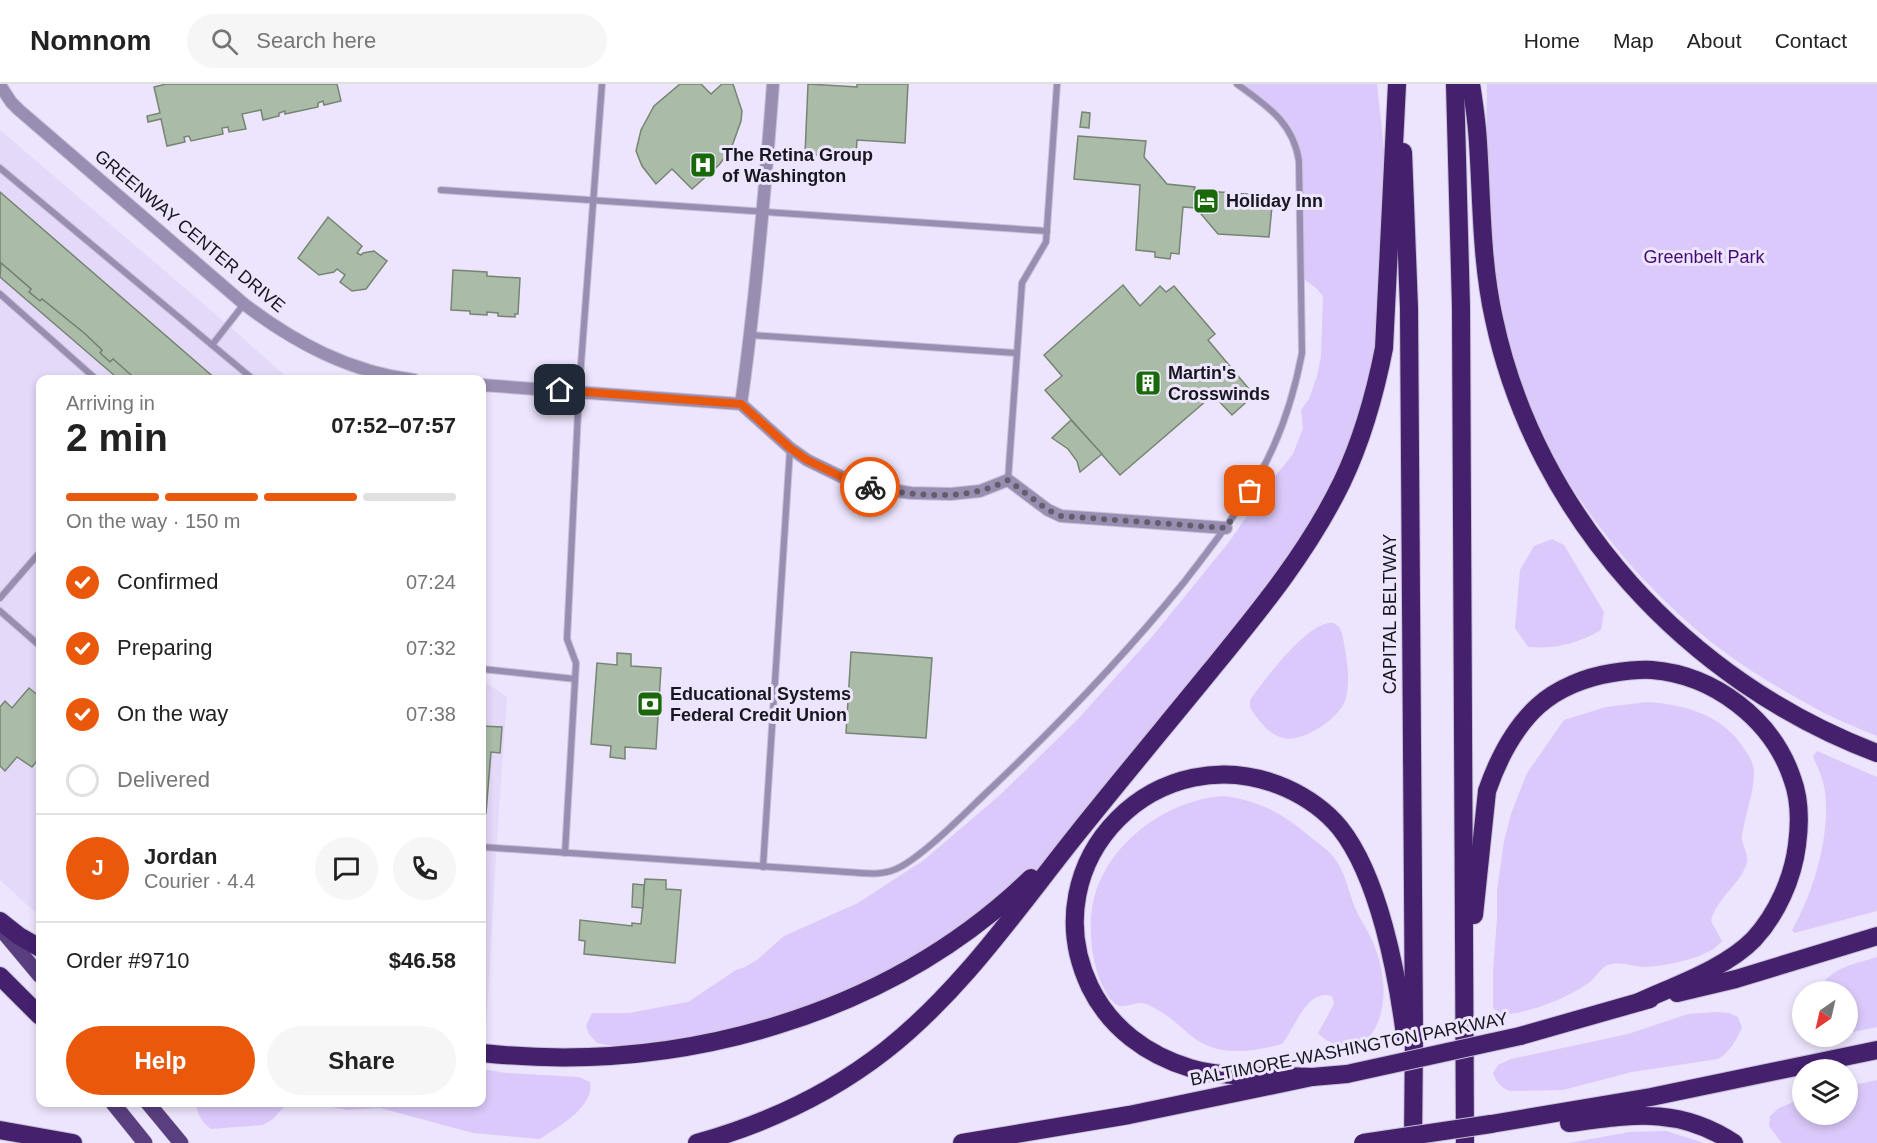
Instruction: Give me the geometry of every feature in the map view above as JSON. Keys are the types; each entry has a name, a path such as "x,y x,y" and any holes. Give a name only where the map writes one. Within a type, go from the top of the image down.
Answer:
{"highway":[{"path":"697,1143 771,1118 807,1101 861,1069 889,1048 939,1003 980,956 1278,587 1305,548 1342,481 1368,414 1384,348 1398,84"},
{"name":"CAPITAL BELTWAY","path":"1398,84 1409,308 1413,1143"},
{"path":"1455,84 1461,307 1465,1143"},
{"path":"1472,84 1478,140 1486,276 1494,320 1511,382 1530,431 1547,466 1573,510 1624,578 1654,609 1704,653 1778,704 1834,735 1877,753"},
{"path":"1465,1006 1487,791 1504,751 1525,720 1555,693 1575,683 1601,675 1651,670 1680,675 1704,683 1730,697 1751,715 1769,735 1783,756 1793,779 1798,806 1798,832 1795,861 1784,891 1770,917 1754,939 1732,957 1712,969 1639,1002"},
{"path":"1312,1077 1225,1074 1191,1068 1141,1046 1117,1026 1097,1001 1083,972 1077,951 1075,916 1082,877 1105,834 1131,806 1151,792 1202,776 1220,774 1256,777 1297,793 1326,813 1340,828 1363,867 1380,917 1399,988 1414,1108"},
{"path":"486,1053 571,1059 629,1055 685,1048 741,1036 792,1021 884,982 963,934 1004,904 1076,835"},
{"path":"0,921 36,946"},
{"name":"BALTIMORE-WASHINGTON PARKWAY","path":"962,1143 1129,1115 1312,1077 1347,1074 1431,1057 1736,979 1877,936"},
{"path":"0,976 36,1012"},
{"path":"1364,1143 1663,1095 1877,1050"},
{"path":"1491,1124 1512,1131 1658,1115 1699,1124 1734,1143"},
{"path":"0,1130 73,1143"}],"main road":[{"path":"0,928 36,971"},
{"path":"0,968 36,1011"},
{"path":"116,1107 145,1143"},
{"path":"151,1107 181,1143"}],"street":[{"path":"741,404 751,335 773,84"},
{"name":"GREENWAY CENTER DRIVE","path":"0,85 19,110 244,304 280,330 325,355 351,366 392,375"},
{"path":"486,385 741,404 790,448 807,460 844,478 871,487 931,495 951,494 980,491 1008,480 1048,510 1061,516 1226,528"}],"lane":[{"path":"566,853 576,663 567,639 579,391 602,84"},
{"path":"1008,480 1022,283 1046,242 1058,84"},
{"path":"486,847 763,867 868,873 889,871 908,862 1001,778 1088,693 1144,631 1226,528 1260,475 1296,380 1302,353 1297,149 1284,123 1238,84"},
{"path":"0,168 248,375"},
{"path":"441,190 1047,231"},
{"path":"0,294 91,375"},
{"path":"212,345 244,304"},
{"path":"751,335 1016,353"},
{"path":"763,867 790,448"},
{"path":"0,598 36,557"},
{"path":"0,611 36,642"},
{"path":"486,669 575,679"}],"shaded area":[{"path":"0,130 284,375 36,375 36,913 0,880"},
{"path":"486,683 507,697 486,1030"}],"green space":[{"path":"1237,84 1377,84 1390,204 1384,347 1324,516 1076,835 1004,904 840,1002 648,1053 597,1043 589,1034 586,1026 592,1013 629,1013 688,1002 736,970 757,960 784,936 858,903 924,860 1000,795 1078,719 1151,638 1229,542 1268,485 1293,454 1303,428 1301,410 1309,399 1321,356 1323,296 1300,276 1299,161 1284,123"},
{"name":"Greenbelt Park","path":"1487,84 1877,84 1877,736 1802,701 1749,669 1711,642 1646,582 1590,514 1565,476 1525,397 1511,355 1496,289 1487,186"},
{"path":"1552,539 1564,545 1604,612 1601,630 1566,644 1528,647 1515,628 1520,570 1534,546"},
{"path":"1328,623 1334,623 1339,627 1345,649 1348,681 1343,705 1330,720 1311,733 1292,738 1273,734 1250,708 1250,700 1296,644 1307,634"},
{"path":"1647,702 1675,705 1713,719 1734,736 1753,765 1753,788 1742,836 1747,862 1740,877 1718,905 1711,921 1722,941 1708,952 1675,963 1645,967 1609,965 1591,981 1560,999 1523,1012 1501,1014 1493,1008 1497,891 1504,841 1511,814 1527,773 1564,720 1606,707"},
{"path":"1817,751 1877,777 1877,911 1794,933 1792,930 1808,898 1824,838 1826,799 1822,779 1813,756"},
{"path":"1223,796 1259,804 1279,814 1329,852 1339,865 1356,910 1378,955 1383,983 1383,998 1377,1024 1360,1047 1332,1043 1318,1033 1334,1004 1332,996 1323,995 1308,1004 1282,1044 1262,1049 1231,1051 1202,1043 1166,1015 1148,1005 1138,1003 1119,1006 1115,1004 1103,987 1093,953 1091,920 1098,887 1108,867 1121,848 1138,831 1158,817 1179,807"},
{"path":"1877,957 1877,1027 1858,1031 1858,981 1825,981 1829,976 1850,965"},
{"path":"1729,1013 1738,1017 1742,1028 1729,1049 1718,1059 1632,1072 1563,1090 1510,1091 1499,1084 1493,1073 1498,1065 1511,1059 1628,1034 1688,1014"},
{"path":"486,1070 579,1077 590,1082 587,1100 581,1108 540,1139 473,1133 380,1108 348,1110 330,1107 486,1107"},
{"path":"1877,1080 1877,1143 1782,1143 1769,1126 1770,1116 1779,1108 1792,1103 1792,1125 1858,1125 1858,1084"},
{"path":"197,1107 284,1107 273,1119 263,1125 211,1129 202,1121"},
{"path":"1666,1131 1704,1143 1569,1143 1630,1132"}],"building":[{"path":"166,84 337,84 341,101 324,105 323,101 318,103 318,107 285,114 285,111 279,113 279,116 263,120 261,110 242,114 246,129 229,132 228,127 222,128 223,134 191,141 189,136 184,137 185,142 167,146 161,119 148,122 147,116 160,113 154,87"},
{"path":"680,84 701,84 711,94 722,84 733,84 742,111 741,121 731,149 719,165 692,189 672,169 656,184 642,166 636,151 641,130 654,106"},
{"path":"808,84 857,87 857,84 908,84 905,143 857,140 856,157 805,154"},
{"path":"1082,112 1090,113 1089,128 1080,127"},
{"name":"Holiday Inn","path":"1078,136 1146,141 1144,157 1167,184 1195,187 1194,190 1273,196 1269,237 1218,234 1196,208 1183,207 1179,254 1171,253 1170,259 1155,257 1155,252 1136,250 1140,185 1074,179"},
{"path":"0,192 211,375 131,375 113,359 110,362 100,353 102,350 84,333 42,299 40,301 29,292 31,289 1,263 0,265"},
{"path":"328,217 362,246 357,253 361,255 374,251 387,261 366,289 352,291 340,282 345,275 337,269 334,272 319,275 298,258"},
{"path":"1,263 31,289 29,292 40,301 42,299 84,333 102,350 100,353 110,362 113,359 131,375 114,375 0,277"},
{"path":"453,270 487,272 487,276 520,278 518,314 515,314 515,317 498,316 498,313 470,314 470,311 451,310"},
{"name":"Martin's Crosswinds","path":"1123,285 1140,306 1160,286 1166,292 1174,286 1215,334 1208,340 1254,395 1232,415 1213,395 1120,475 1045,390 1062,376 1044,355"},
{"path":"1071,420 1102,454 1080,472 1077,461 1068,449 1052,438"},
{"path":"851,652 932,658 926,738 846,733"},
{"path":"617,653 631,654 631,666 661,668 656,749 625,747 625,759 610,757 611,746 591,744 597,663 617,665"},
{"path":"29,688 36,694 36,762 32,767 17,757 5,771 0,766 0,707 5,701 12,708"},
{"path":"486,726 502,727 500,753 491,752 486,813"},
{"path":"645,879 666,880 666,889 681,890 675,963 584,954 585,941 579,940 580,920 632,926 632,923 641,924"},
{"path":"633,884 644,885 643,908 632,907"}],"way so far":[{"path":"870,487 931,495 951,494 993,488 1008,480 1048,510 1061,516 1226,528 1250,491"}],"place":[{"name":"The Retina Group of Washington","path":"703,165"},
{"name":"Holiday Inn","path":"1206,201"},
{"name":"Martin's Crosswinds","path":"1148,383"},
{"name":"Educational Systems Federal Credit Union","path":"650,704"}],"route":[{"path":"560,390 741,404 790,448 807,460 844,478 870,487"}]}
